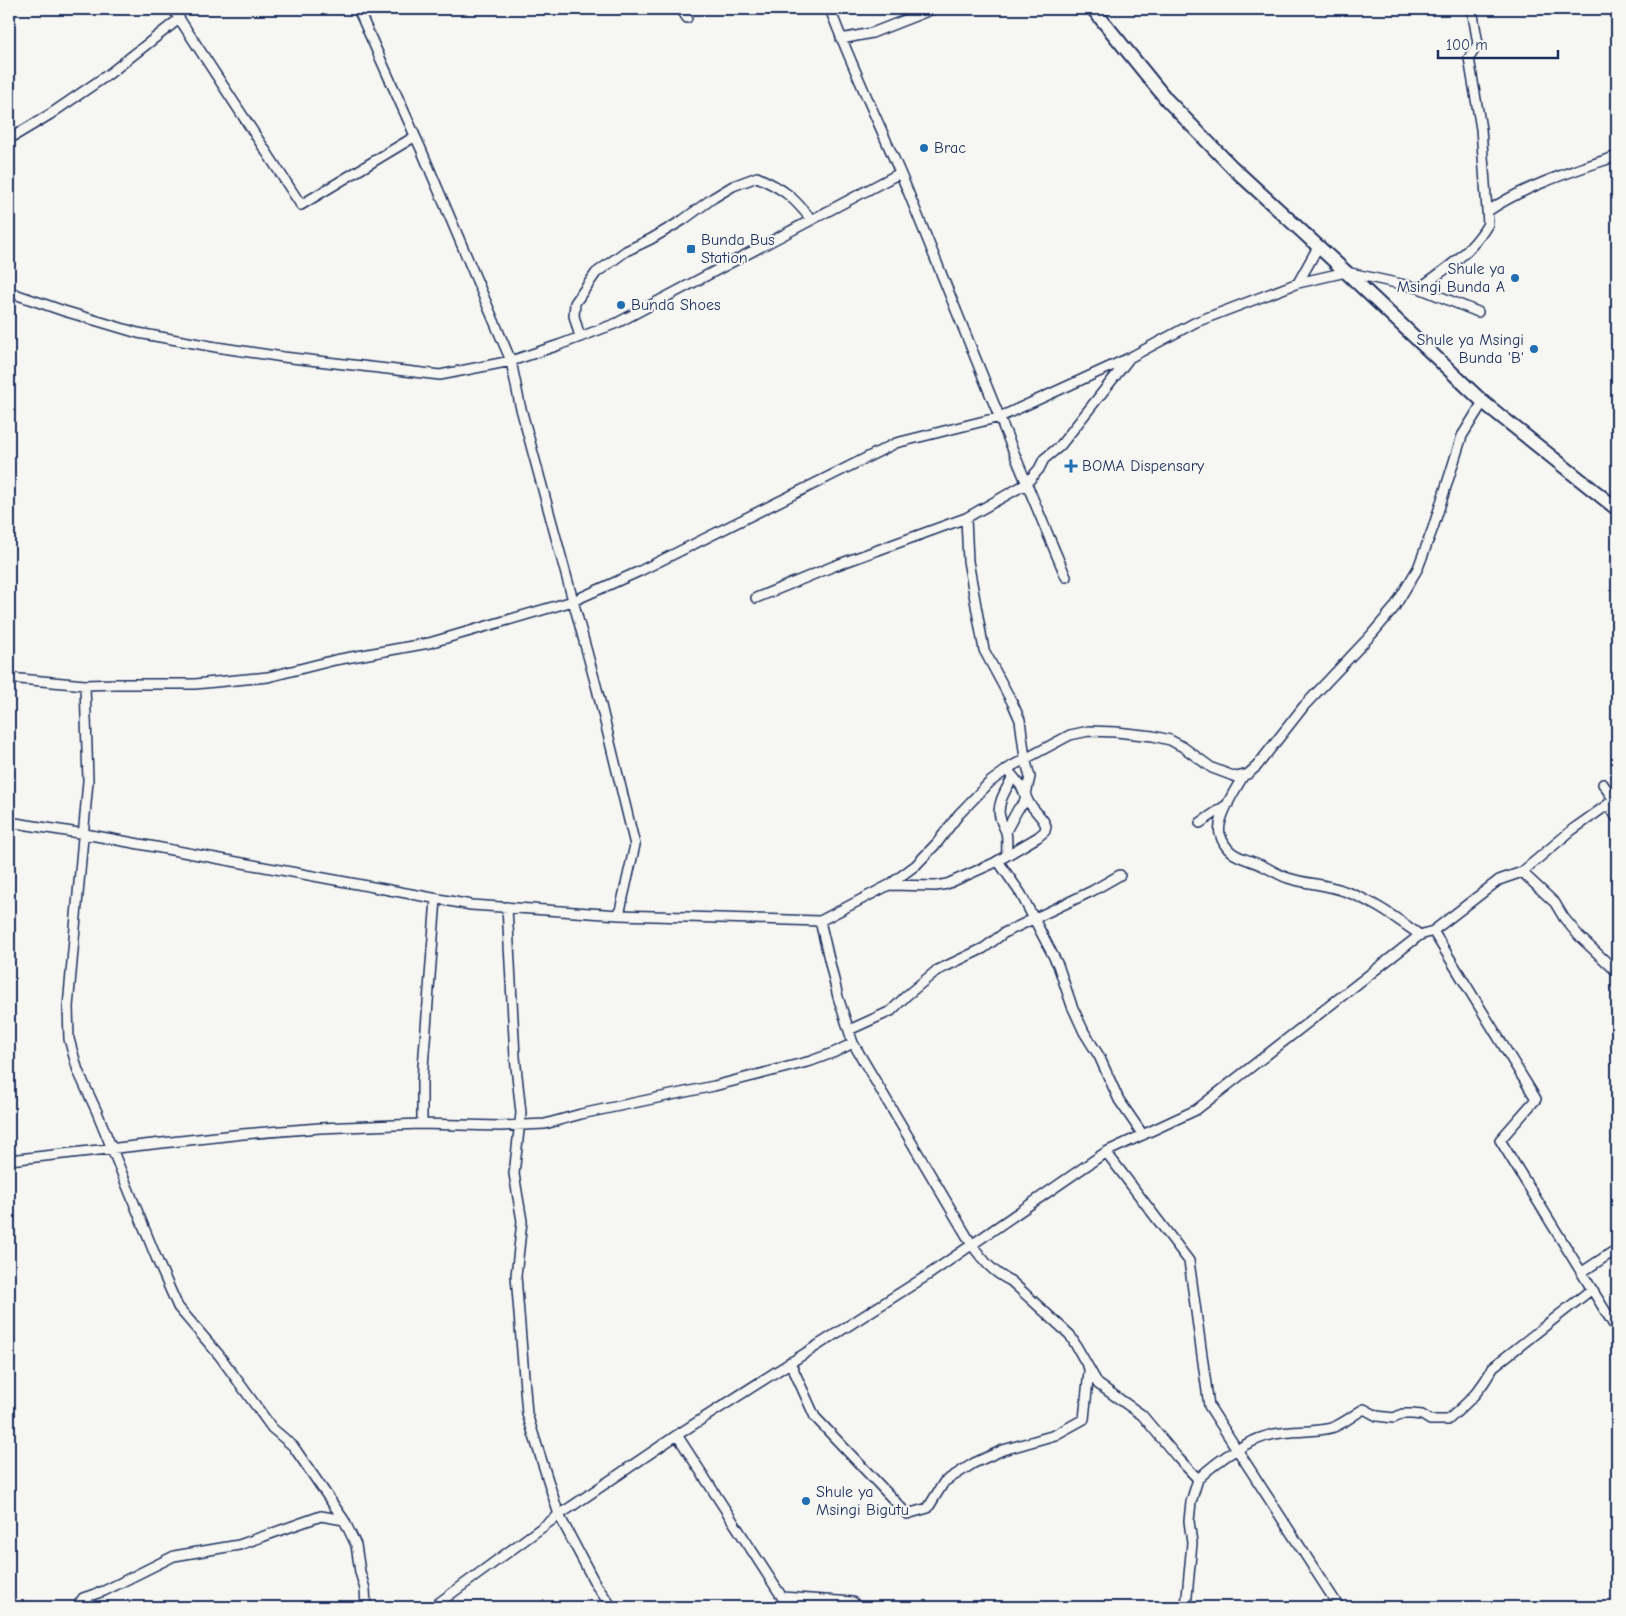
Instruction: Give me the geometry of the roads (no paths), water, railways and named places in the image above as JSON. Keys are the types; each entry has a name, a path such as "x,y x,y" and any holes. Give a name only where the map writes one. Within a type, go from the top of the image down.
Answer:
{"main road":[{"path":"1093,9 1167,100 1232,167 1483,402 1617,509"}],"street":[{"path":"172,9 301,206 414,137"},
{"path":"358,9 511,361 520,405 597,688 635,845 619,915"},
{"path":"681,9 687,18"},
{"path":"830,9 841,39 900,173 1026,484 1066,577"},
{"path":"841,39 872,32 933,9"},
{"path":"1420,288 1469,250 1488,224 1481,129 1468,58 1478,44 1472,9"},
{"path":"9,140 109,74 179,19"},
{"path":"1488,211 1527,189 1617,156"},
{"path":"9,292 64,311 138,332 216,347 283,357 440,375 511,361 617,323 900,173"},
{"path":"580,337 574,316 576,303 596,273 626,251 651,239 733,186 757,177 776,185 791,196 811,219"},
{"path":"1298,283 1318,247"},
{"path":"9,678 85,685 195,684 268,677 335,660 429,643 573,601 640,571 896,443 1000,417 1129,358 1196,322 1298,283 1346,272 1420,288 1478,312"},
{"path":"756,598 834,566 966,518 1026,484 1039,469 1044,459 1060,446 1129,358"},
{"path":"9,822 85,834 471,905 619,915 820,921 888,885 916,865 990,782 1025,758 1070,735 1089,731 1153,736 1170,740 1183,747 1212,768 1236,777 1248,774 1257,766 1304,706 1394,608 1418,568 1433,528 1462,436 1483,402"},
{"path":"966,518 968,561 984,650 1020,720 1025,758 1030,777 1024,803 1018,809 1006,831"},
{"path":"85,685 88,781 85,834 72,948 68,1007 69,1039 78,1071 178,1306 219,1355 272,1428 294,1446 344,1520 356,1545 365,1589 366,1607"},
{"path":"888,885 936,886 947,884 998,861 1045,831 1046,826 1043,820 1025,796 1021,786 1007,769"},
{"path":"1244,775 1221,820 1219,832 1228,849 1238,858 1259,864 1288,878 1345,891 1372,904 1420,935"},
{"path":"1008,855 1006,831 998,809 1013,777"},
{"path":"1602,784 1613,801 1617,818"},
{"path":"437,1606 559,1515 677,1435 928,1275 1106,1152 1196,1110 1420,935 1433,931 1499,880 1522,872 1572,830 1613,801"},
{"path":"1200,823 1228,804"},
{"path":"998,861 1021,894 1034,918 1058,965 1072,1006 1084,1032 1099,1056 1119,1100 1143,1135"},
{"path":"1522,872 1555,903 1564,918 1579,936 1617,972"},
{"path":"849,1030 891,1011 936,971 984,948 1004,933 1092,891 1120,875"},
{"path":"420,1124 422,1120 422,1080 436,899"},
{"path":"507,907 521,1114 514,1174 522,1221 516,1276 527,1414 559,1515 596,1585 612,1607"},
{"path":"820,921 838,997 853,1043 972,1245 987,1265 1000,1276 1011,1281 1040,1309 1056,1320 1070,1335 1098,1384 1142,1415 1177,1458 1198,1479"},
{"path":"1433,931 1536,1099 1500,1140 1617,1330"},
{"path":"9,1160 320,1128 420,1124 545,1124 581,1114 714,1086 811,1061 853,1043"},
{"path":"1106,1152 1189,1261 1209,1406 1339,1607"},
{"path":"1582,1272 1617,1249"},
{"path":"1186,1607 1192,1543 1189,1521 1191,1502 1198,1479 1214,1464 1263,1437 1281,1433 1302,1433 1330,1428 1344,1422 1353,1414 1364,1409 1377,1416 1394,1418 1402,1414 1412,1414 1422,1415 1430,1420 1448,1420 1485,1384 1493,1367 1592,1289"},
{"path":"790,1362 815,1417 907,1514 928,1508 944,1482 974,1463 1003,1450 1055,1435 1084,1419 1089,1371"},
{"path":"677,1435 782,1597 834,1604 853,1602 857,1607"},
{"path":"77,1607 83,1598 104,1591 174,1556 239,1545 321,1516 344,1520"}],"place":[{"name":"Brac","path":"924,148"},
{"name":"Bunda Bus Station","path":"691,249"},
{"name":"Shule ya Msingi Bunda A","path":"1515,278"},
{"name":"Bunda Shoes","path":"621,305"},
{"name":"Shule ya Msingi Bunda 'B'","path":"1534,349"},
{"name":"BOMA Dispensary","path":"1071,466"},
{"name":"Shule ya Msingi Bigutu","path":"806,1501"}]}
